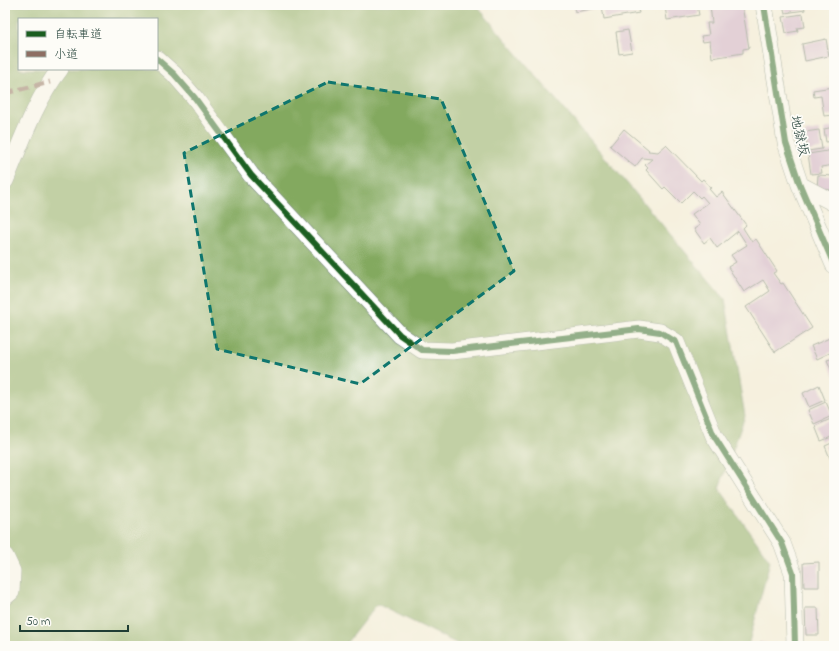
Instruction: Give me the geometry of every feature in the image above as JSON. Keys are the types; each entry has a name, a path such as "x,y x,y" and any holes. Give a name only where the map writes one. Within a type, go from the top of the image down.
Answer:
{"street":[{"name":"地獄坂","path":"764,5 786,143 800,185 834,265"},
{"path":"158,60 174,74 195,98 251,175 400,335 422,350 452,351 639,329 660,332 676,342 714,436 782,543 793,573 795,646"},
{"path":"5,181 50,82 59,70"},
{"path":"800,185 834,203"},
{"path":"5,556 12,571 11,592 5,597"}],"highlighted area":[{"path":"328,82 441,99 514,271 360,384 217,349 184,153"}],"green space":[{"path":"5,5 476,5 725,299 745,416 719,488 770,561 748,646 462,646 377,604 344,646 5,646"}],"building":[{"path":"574,5 596,5 597,8 575,12"},
{"path":"602,5 637,5 639,13 604,19"},
{"path":"649,5 697,5 699,15 667,20 665,6 649,9"},
{"path":"710,5 742,5 749,48 743,49 743,53 712,58 710,41 703,42 701,36 709,35 707,23 712,23"},
{"path":"783,5 804,5 805,10 785,13"},
{"path":"803,14 805,27 797,28 798,31 786,33 783,17"},
{"path":"628,30 632,52 619,54 616,32"},
{"path":"826,39 829,56 805,61 802,44"},
{"path":"833,87 834,115 824,116 821,96 814,97 813,90"},
{"path":"834,127 834,141 826,142 824,129"},
{"path":"624,129 649,150 648,151 658,152 666,145 701,181 703,179 711,188 709,189 716,197 722,192 746,225 743,228 752,242 756,239 777,271 773,273 781,284 783,283 812,328 775,352 746,307 770,291 763,280 744,292 728,267 736,262 731,255 747,245 738,231 717,248 710,238 704,243 694,229 700,225 692,214 708,203 702,196 700,198 693,191 681,203 665,187 663,189 646,170 648,168 645,165 652,159 642,158 635,167 610,146"},
{"path":"819,130 822,149 808,151 805,132"},
{"path":"834,150 834,165 821,167 822,173 811,174 808,154"},
{"path":"818,175 833,176 832,190 817,189"},
{"path":"832,337 834,342 834,351 817,359 811,346"},
{"path":"834,358 834,376 827,360"},
{"path":"819,385 825,400 809,407 803,393"},
{"path":"826,402 832,416 814,424 808,410"},
{"path":"833,418 834,436 821,441 815,426"},
{"path":"834,442 834,462 832,463 825,446"},
{"path":"819,562 819,587 804,587 803,563"},
{"path":"805,608 818,608 819,635 806,635"},
{"path":"760,642 776,645 776,646 759,646"}],"marked path":[{"path":"5,93 50,82"}],"cycle path":[{"path":"764,5 786,143 800,185 834,265"},
{"path":"158,60 174,74 195,98 251,175 400,335 422,350 452,351 639,329 660,332 676,342 714,436 782,543 793,573 795,646"}]}
